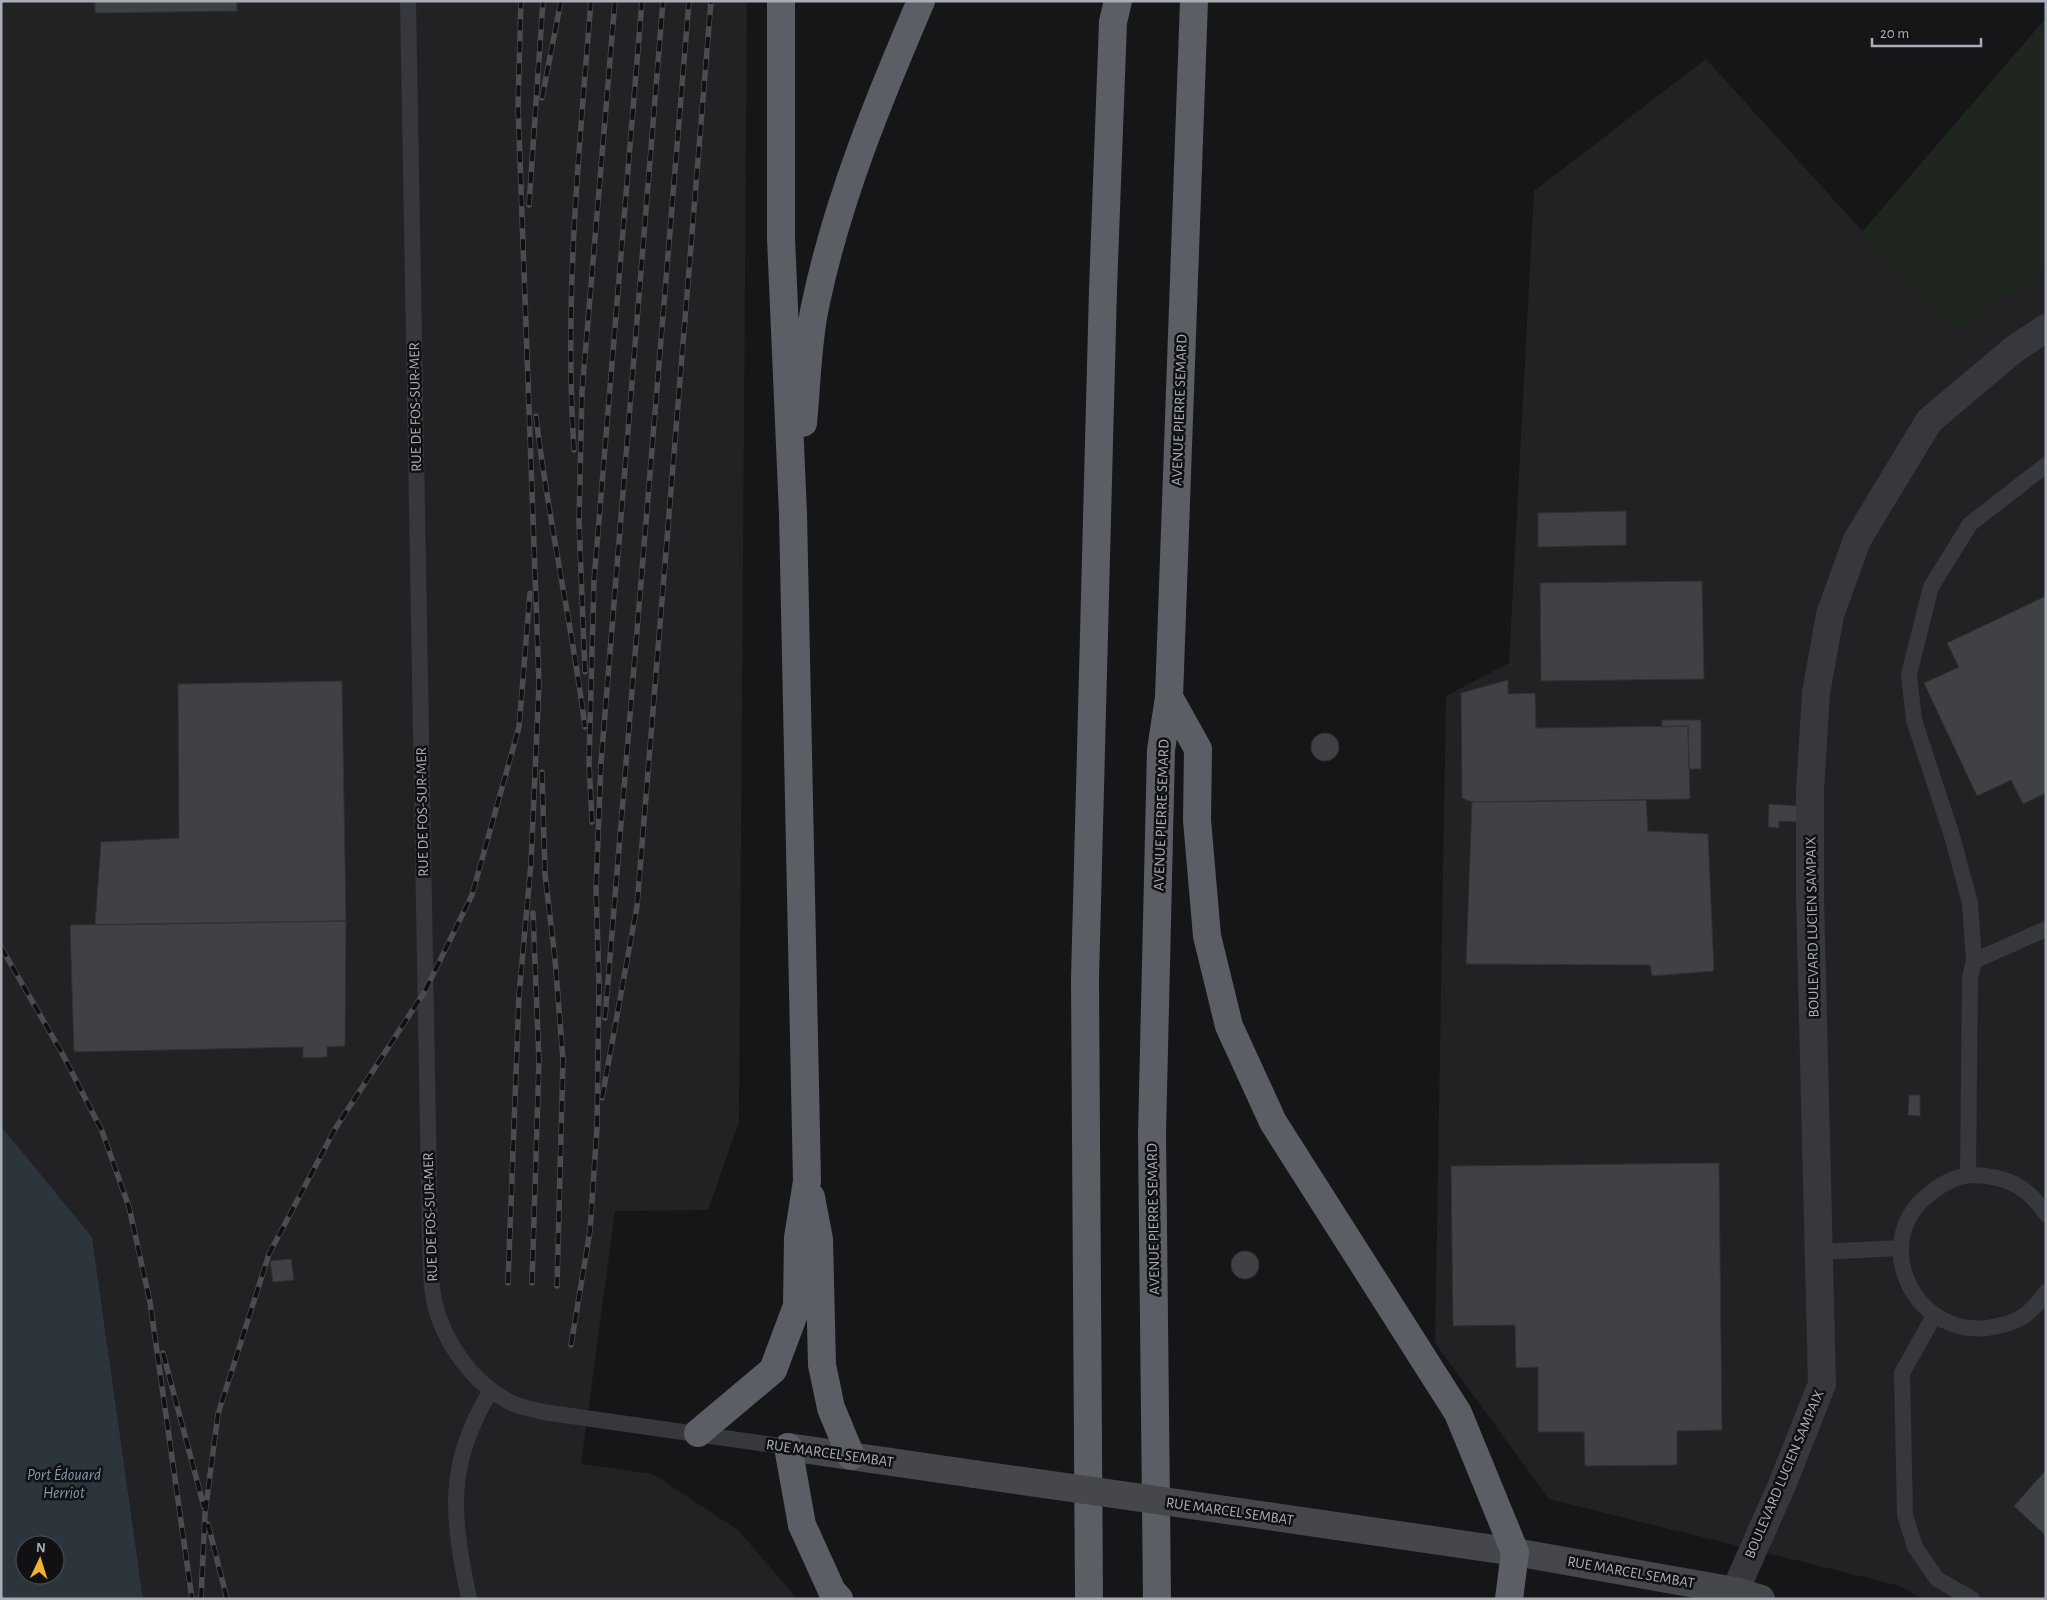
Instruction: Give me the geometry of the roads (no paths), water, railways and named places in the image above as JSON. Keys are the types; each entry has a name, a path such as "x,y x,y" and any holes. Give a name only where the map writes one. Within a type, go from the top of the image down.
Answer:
{"highway":[{"path":"698,1433 773,1370 797,1306 798,1238 807,1181 793,514 781,238 781,1"},
{"path":"793,514 815,304 841,207 882,92 920,1"},
{"name":"AVENUE PIERRE SEMARD","path":"1156,1599 1152,1124 1161,750 1169,697 1194,1"},
{"path":"1089,1599 1086,979 1103,289 1114,8"},
{"path":"1169,697 1198,749 1197,820 1206,936 1229,1026 1273,1122 1458,1413 1515,1552 1509,1599"},
{"path":"807,1181 819,1239 822,1364 831,1408 852,1456"},
{"path":"788,1447 802,1525 832,1591 839,1599"}],"main road":[{"name":"RUE MARCEL SEMBAT","path":"788,1447 1515,1552 1735,1591 1761,1599"}],"street":[{"name":"BOULEVARD LUCIEN SAMPAIX","path":"1735,1591 1782,1485 1822,1384 1810,897 1810,790 1816,693 1830,615 1857,540 1930,422 2013,350 2046,328"}],"lane":[{"name":"RUE DE FOS-SUR-MER","path":"408,1 430,1242 433,1298 439,1321 454,1348 472,1373 491,1390 514,1404 543,1412 698,1433"},
{"path":"1968,1175 1970,977 1974,961 1970,903 1952,836 1914,720 1909,674 1931,587 1970,524 2046,465"},
{"path":"1974,961 2046,929"},
{"path":"2046,1214 2036,1199 2016,1184 1993,1176 1968,1175 1943,1184 1922,1199 1907,1222 1901,1248 1904,1273 1915,1297 1934,1316 1958,1327 1984,1330 2010,1324 2031,1311 2046,1292"},
{"path":"1819,1252 1901,1248"},
{"path":"1934,1316 1902,1373 1905,1514 1915,1547 1937,1579 1972,1599"},
{"path":"469,1599 457,1539 455,1508 457,1482 464,1446 474,1419 491,1390"},
{"name":"RUE MARCEL SEMBAT","path":"698,1433 788,1447"}],"water":[{"name":"Port Édouard Herriot","path":"1,1126 92,1237 143,1599 1,1599"}],"railway":[{"path":"508,1283 519,995 531,863 539,684 518,106 521,1"},
{"path":"529,205 543,1"},
{"path":"542,98 561,1"},
{"path":"574,450 571,394 574,226 591,1"},
{"path":"585,672 579,522 582,392 615,1"},
{"path":"592,822 589,762 594,581 642,1"},
{"path":"571,1345 590,1231 597,1128 599,983 596,889 601,763 663,1"},
{"path":"605,1018 689,1"},
{"path":"602,1098 637,906 711,1"},
{"path":"536,416 585,727"},
{"path":"201,1599 205,1514 218,1414 269,1254 335,1129 425,991 472,895 519,727 530,593"},
{"path":"542,772 545,874 555,959 563,1060 557,1286"},
{"path":"532,1283 539,1061 533,913"},
{"path":"1,947 62,1053 102,1131 129,1207 150,1302 192,1599"},
{"path":"163,1353 204,1507"},
{"path":"208,1524 227,1599"}]}
